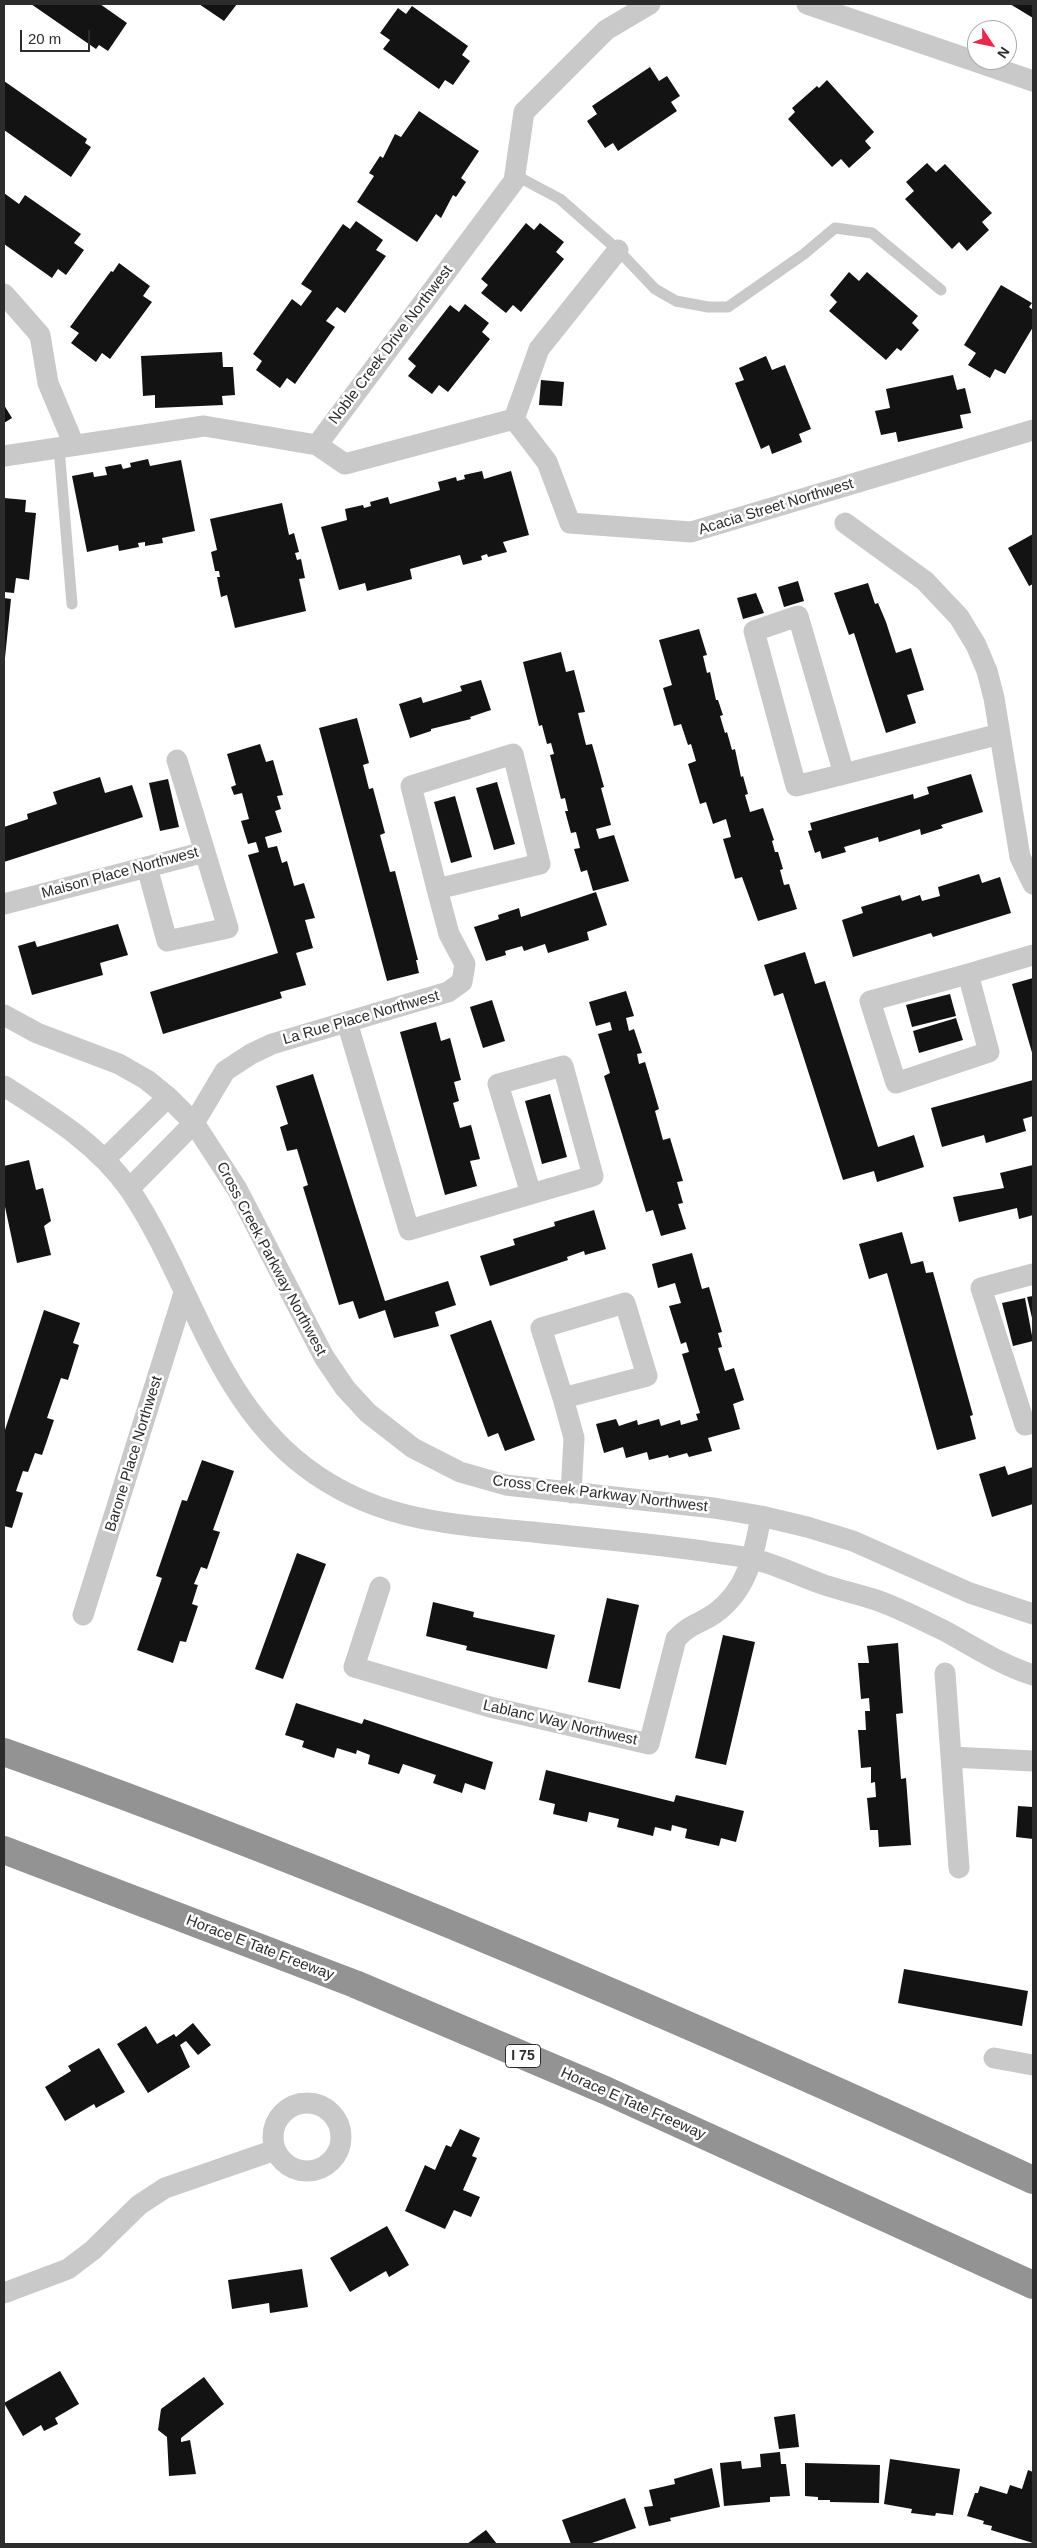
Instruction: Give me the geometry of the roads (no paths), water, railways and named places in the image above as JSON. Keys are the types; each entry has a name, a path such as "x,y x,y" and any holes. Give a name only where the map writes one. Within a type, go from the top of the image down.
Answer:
{"highway":[{"path":"4,1752 130,1797 397,1903 803,2075 1033,2180"},
{"name":"Horace E Tate Freeway","path":"4,1850 355,1984 607,2091 1033,2285"}],"street":[{"name":"Noble Creek Drive Northwest","path":"317,445 514,181 524,112 606,30 650,4"},
{"path":"808,4 1033,81"},
{"path":"4,456 204,426 317,445 345,464 514,419 539,349 618,250"},
{"path":"4,294 40,335 48,382 66,447"},
{"name":"Acacia Street Northwest","path":"514,419 547,462 570,523 691,532 1033,430"},
{"path":"845,523 925,582 959,618 976,645 987,671 994,698 1020,857 1033,884"},
{"path":"844,774 798,616 754,631 796,786 844,774 1000,734"},
{"name":"La Rue Place Northwest","path":"129,1189 194,1123 225,1071 251,1054 272,1044 448,992 462,982 466,964 449,934 437,889 410,786 514,754 540,864 437,889"},
{"name":"Maison Place Northwest","path":"4,904 205,852 177,760"},
{"path":"147,867 167,941 228,928 205,852"},
{"path":"968,974 989,1052 896,1083 870,1001 1033,955"},
{"name":"Cross Creek Parkway Northwest","path":"4,1015 37,1033 119,1064 148,1080 194,1123 237,1189 324,1357 346,1388 368,1413 413,1448 460,1472 506,1485 761,1516 853,1541 970,1593 1033,1614"},
{"path":"347,1022 409,1230 593,1176 563,1066 498,1084 531,1194"},
{"path":"4,1086 58,1120 105,1159 129,1189 147,1218 227,1378 259,1424 280,1446 307,1468 358,1499 396,1514 440,1523 654,1544 753,1559 823,1584 881,1601 942,1630 1016,1670 1033,1676"},
{"path":"105,1159 168,1097"},
{"path":"1033,1274 981,1288 1025,1425 1033,1422"},
{"name":"Barone Place Northwest","path":"83,1615 184,1293"},
{"path":"563,1398 647,1376 625,1303 541,1328 574,1438 572,1493"},
{"name":"Lablanc Way Northwest","path":"380,1587 354,1667 490,1707 649,1744 676,1639 688,1626 712,1615 730,1602 742,1584 753,1559 761,1516"},
{"path":"945,1674 959,1868"},
{"path":"952,1757 1033,1762"},
{"path":"994,2058 1033,2065"},
{"path":"4,2293 68,2268 94,2250 139,2205 165,2188 275,2150"}],"lane":[{"path":"516,175 560,199 618,250 655,289 676,301 708,307 728,307 796,260 835,228 872,233 941,290"},
{"path":"66,447 72,604"}]}
